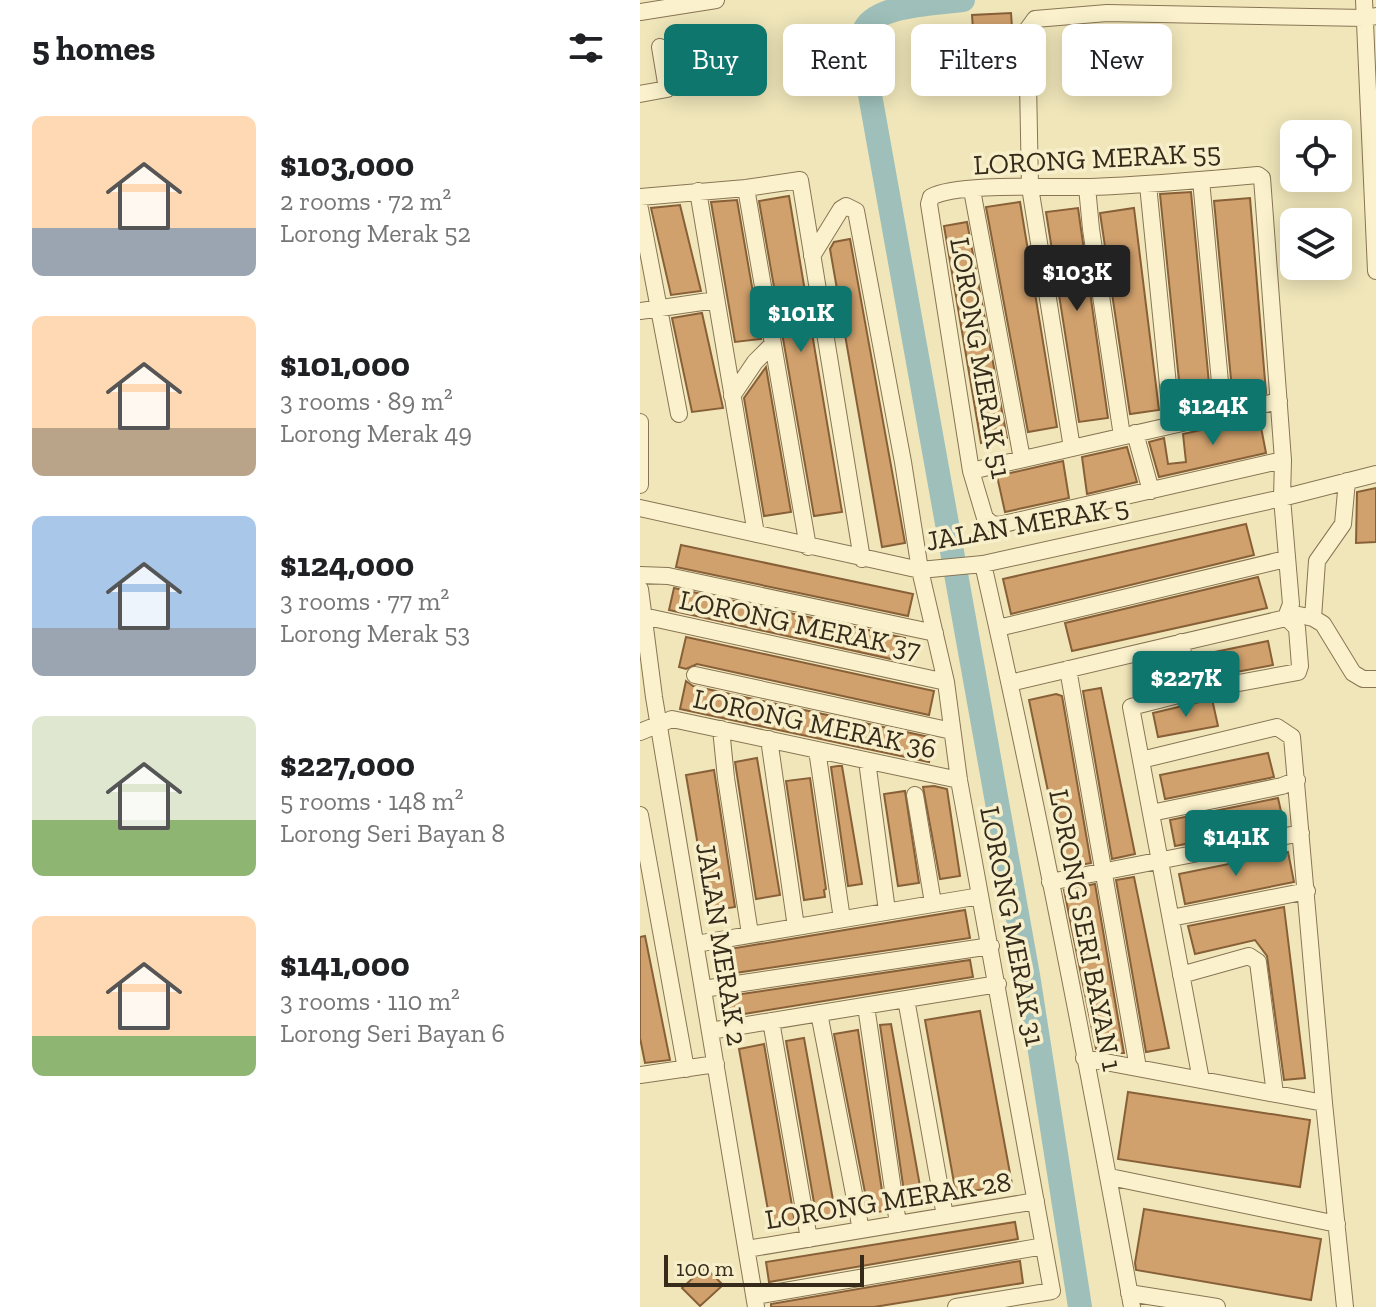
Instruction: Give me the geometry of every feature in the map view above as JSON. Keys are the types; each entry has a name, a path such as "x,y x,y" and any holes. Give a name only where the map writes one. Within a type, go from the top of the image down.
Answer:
{"street":[{"path":"640,12 716,0"},
{"path":"1364,0 1370,17 1376,271"},
{"path":"1072,448 1030,187 1027,30 1035,19 1109,6 1370,17"},
{"path":"640,94 667,89 660,47"},
{"name":"LORONG MERAK 55","path":"931,197 972,190 1148,185 1258,175 1264,182 1279,401"},
{"path":"640,197 800,180 862,559"},
{"path":"1201,180 1223,414"},
{"path":"1148,185 1172,425"},
{"path":"1087,187 1091,229 1129,435 1151,491 1283,460"},
{"path":"746,188 808,547"},
{"path":"972,190 1022,459"},
{"path":"698,191 756,534"},
{"name":"LORONG MERAK 51","path":"931,197 929,204 971,471 985,518 999,525 1151,491"},
{"name":"LORONG MERAK 31","path":"812,256 841,209 846,206 856,211 901,448 920,570 946,682 959,780 1052,1291 956,1307"},
{"path":"640,209 679,414"},
{"path":"640,311 716,300"},
{"path":"732,396 755,362 773,344"},
{"path":"971,471 1279,401 1282,498 1291,604 1286,617"},
{"path":"640,422 640,485"},
{"name":"JALAN MERAK 5","path":"640,508 920,570 977,564 1282,498 1376,474"},
{"path":"1313,618 1317,561 1343,524 1347,481"},
{"path":"998,628 1286,559"},
{"name":"LORONG SERI BAYAN 1","path":"977,564 998,628 1010,683 1110,1177 1131,1300"},
{"path":"640,575 668,576 935,633"},
{"name":"JALAN MERAK 2","path":"640,589 756,1301"},
{"path":"1010,683 1299,615 1323,624 1353,673 1363,679 1376,679"},
{"name":"LORONG MERAK 37","path":"643,616 946,682"},
{"path":"1201,1080 1131,707 1190,692 1298,672 1297,628 1286,617"},
{"path":"1181,642 1190,692"},
{"path":"1068,669 1138,1068"},
{"path":"695,675 952,731"},
{"name":"LORONG MERAK 36","path":"660,723 672,719 959,780"},
{"path":"640,732 660,723"},
{"path":"1141,760 1277,727 1292,737 1345,1307"},
{"path":"721,729 750,934"},
{"path":"769,739 796,927"},
{"path":"817,750 842,919"},
{"path":"867,761 887,911"},
{"path":"1151,813 1282,786 1297,780"},
{"path":"915,795 933,903"},
{"path":"640,815 647,903 686,1069"},
{"path":"1050,882 1301,833"},
{"path":"1171,918 1307,891"},
{"path":"696,944 980,896"},
{"path":"703,989 991,946"},
{"path":"1181,975 1249,956 1258,962 1275,1094"},
{"path":"710,1031 998,984"},
{"path":"906,999 945,1216"},
{"path":"866,1006 898,1224"},
{"path":"819,1013 861,1230"},
{"path":"771,1021 809,1239"},
{"path":"1084,1058 1324,1103"},
{"path":"640,1075 716,1064"},
{"path":"1110,1177 1337,1224"},
{"name":"LORONG MERAK 28","path":"747,1249 1036,1201"},
{"path":"756,1301 1044,1246"},
{"path":"1131,1300 1217,1307"}],"building":[{"path":"1011,13 1012,24 973,24 972,15"},
{"path":"1191,192 1211,405 1182,410 1160,194"},
{"path":"789,196 842,512 814,516 759,201"},
{"path":"1250,198 1266,393 1233,400 1214,201"},
{"path":"737,200 761,339 735,342 711,202"},
{"path":"1020,202 1057,427 1028,432 986,207"},
{"path":"680,205 701,291 671,295 651,208"},
{"path":"1078,208 1108,418 1079,422 1046,212"},
{"path":"1134,208 1159,410 1130,414 1100,213"},
{"path":"967,222 1007,438 981,443 944,226"},
{"path":"850,239 905,543 882,547 830,249 834,242"},
{"path":"702,313 723,408 692,412 672,318"},
{"path":"766,367 791,512 764,516 744,398"},
{"path":"1259,417 1266,453 1159,477 1149,442 1164,438 1168,464 1186,462 1183,434"},
{"path":"1127,447 1137,482 1087,494 1082,457"},
{"path":"1063,461 1069,498 1005,512 997,476"},
{"path":"1376,488 1376,542 1356,543 1357,492"},
{"path":"1246,524 1254,555 1011,614 1003,579"},
{"path":"681,545 913,594 908,616 676,567"},
{"path":"1258,577 1267,608 1072,651 1065,623"},
{"path":"674,588 905,638 900,661 669,610"},
{"path":"686,637 934,691 929,715 697,664 686,669 679,667"},
{"path":"1268,641 1273,665 1199,679 1195,656"},
{"path":"686,681 693,686 934,738 929,762 680,709"},
{"path":"1101,688 1135,854 1112,859 1083,691"},
{"path":"1056,694 1062,696 1091,863 1064,868 1029,700"},
{"path":"1212,699 1218,726 1158,737 1153,713"},
{"path":"1268,753 1274,777 1165,799 1160,775"},
{"path":"757,758 780,895 756,899 735,762"},
{"path":"842,766 862,884 848,886 831,767"},
{"path":"714,770 735,907 709,911 686,775"},
{"path":"810,778 826,889 825,897 804,900 786,781"},
{"path":"923,787 947,789 960,876 940,879"},
{"path":"905,791 919,883 898,886 884,794"},
{"path":"1278,798 1284,825 1175,846 1170,820"},
{"path":"1288,852 1294,882 1185,904 1179,874"},
{"path":"1134,877 1169,1048 1146,1052 1116,880"},
{"path":"1095,884 1124,1053 1096,1049 1064,890"},
{"path":"1284,907 1305,1078 1284,1080 1267,956 1255,940 1195,954 1188,926"},
{"path":"965,910 970,938 728,974 724,950"},
{"path":"645,936 670,1060 645,1063 640,1038 640,937"},
{"path":"970,960 973,977 731,1016 728,996"},
{"path":"980,1011 1012,1184 956,1194 925,1020"},
{"path":"891,1024 923,1203 906,1206 880,1025"},
{"path":"858,1030 885,1211 869,1213 834,1034"},
{"path":"804,1038 836,1217 817,1220 786,1041"},
{"path":"764,1044 795,1223 771,1227 739,1049"},
{"path":"1128,1092 1310,1120 1300,1187 1118,1159"},
{"path":"1144,1209 1321,1239 1311,1300 1136,1270"},
{"path":"1015,1222 1018,1239 769,1282 766,1262"},
{"path":"1020,1261 1023,1283 874,1307 771,1307 771,1304"},
{"path":"705,1267 723,1285 700,1306 682,1288"}],"waterway":[{"path":"963,0 908,7 880,15 864,31 862,50 1028,975 1080,1307"}]}
